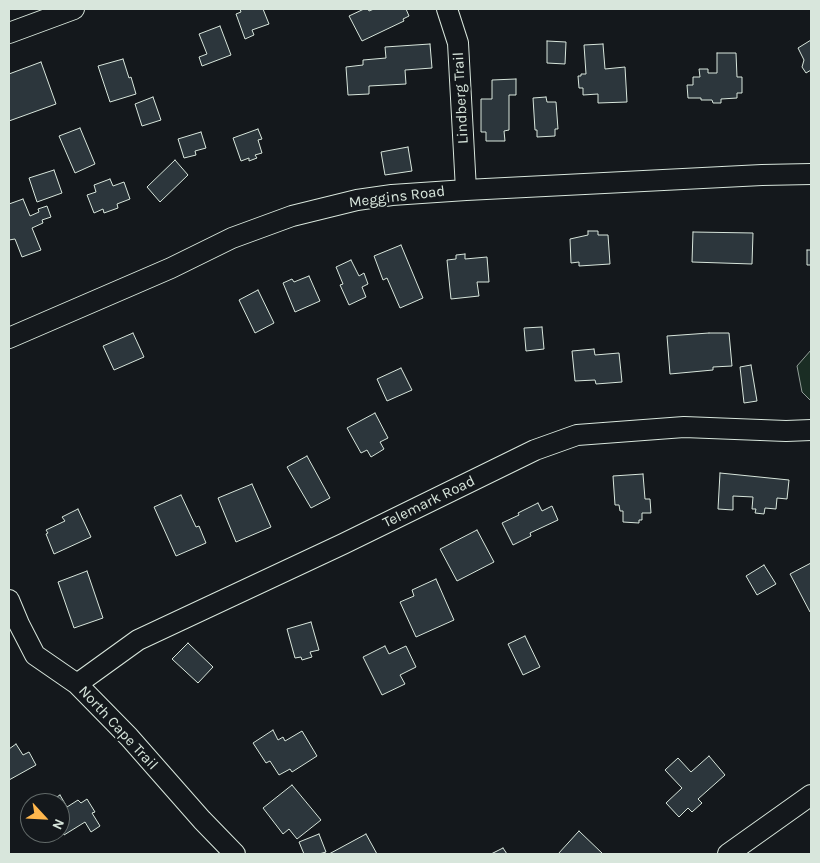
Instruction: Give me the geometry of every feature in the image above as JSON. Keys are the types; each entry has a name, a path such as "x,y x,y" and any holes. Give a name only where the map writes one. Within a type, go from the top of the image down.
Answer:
{"street":[{"path":"9,33 74,9"},
{"name":"Lindberg Trail","path":"446,9 458,43 466,190"},
{"name":"Meggins Road","path":"9,338 171,268 232,238 292,216 357,200 383,196 466,190 811,174"},
{"name":"Telemark Road","path":"77,684 138,640 343,544 535,450 577,435 684,427 786,431 811,430"},
{"name":"North Cape Trail","path":"9,600 35,655 77,684 129,737 202,820 235,854"},
{"path":"728,854 811,795"}],"green space":[{"path":"811,350 811,401 802,392 797,366"}],"building":[{"path":"240,9 263,9 269,24 252,30 254,35 245,39 236,14 241,12"},
{"path":"364,9 369,11 374,9 406,9 409,16 403,19 404,21 362,41 349,16"},
{"path":"220,26 231,55 202,66 199,57 207,54 199,34"},
{"path":"811,40 811,70 806,73 802,67 804,60 798,48"},
{"path":"547,41 566,42 565,64 547,63"},
{"path":"430,44 432,68 405,70 406,84 369,86 369,94 348,95 346,67 363,65 363,60 386,58 385,47"},
{"path":"603,44 605,69 625,67 627,102 598,103 598,94 583,95 583,88 579,88 578,76 586,74 584,45"},
{"path":"717,53 736,53 737,77 742,77 742,93 737,93 737,98 721,99 721,103 713,103 712,100 701,100 701,98 688,98 687,85 693,85 693,77 700,77 699,69 708,69 708,73 717,73"},
{"path":"123,59 136,94 110,102 98,66"},
{"path":"41,62 56,104 9,121 9,74"},
{"path":"516,79 516,95 509,95 509,130 504,131 505,141 486,141 486,132 481,132 481,99 492,99 492,80"},
{"path":"153,97 161,120 142,126 135,104"},
{"path":"546,97 547,102 556,102 558,129 555,129 555,136 537,137 533,98"},
{"path":"80,128 95,164 75,173 59,136"},
{"path":"258,129 262,139 258,140 262,153 255,155 257,158 241,161 233,138"},
{"path":"201,132 206,148 195,151 196,155 184,158 178,139"},
{"path":"408,147 412,171 385,175 381,152"},
{"path":"175,160 188,175 160,202 147,187"},
{"path":"54,170 62,193 37,202 29,178"},
{"path":"110,179 113,186 124,182 130,199 117,204 118,208 104,213 103,209 94,213 87,195 96,192 94,185"},
{"path":"23,199 30,216 39,212 38,209 47,206 51,217 42,220 43,223 32,228 41,250 22,257 15,239 9,240 9,204"},
{"path":"588,231 598,231 598,235 608,235 610,264 579,266 579,262 571,263 570,239 588,235"},
{"path":"693,232 753,233 752,264 692,262"},
{"path":"401,245 423,298 400,308 387,278 383,280 374,256"},
{"path":"807,250 811,250 811,265 807,265"},
{"path":"465,254 465,259 487,257 489,282 477,282 479,296 451,299 447,260 456,259 456,255"},
{"path":"351,260 359,276 364,273 368,284 362,287 366,297 349,305 340,285 343,284 336,267"},
{"path":"309,276 320,301 295,312 283,283 292,279 294,282"},
{"path":"258,290 274,323 255,333 239,300"},
{"path":"542,327 544,349 526,351 524,328"},
{"path":"133,333 144,357 114,370 103,346"},
{"path":"729,333 732,366 713,367 713,370 670,374 667,336"},
{"path":"594,349 595,355 619,353 622,382 596,384 595,380 575,381 572,351"},
{"path":"751,365 757,401 744,403 740,367"},
{"path":"401,368 412,390 387,401 377,379"},
{"path":"375,413 388,438 380,442 384,449 371,457 367,450 361,453 347,428"},
{"path":"307,456 330,498 311,508 287,467"},
{"path":"720,473 789,480 787,499 777,498 776,509 765,508 764,514 755,513 756,509 752,509 753,497 733,496 733,510 718,509"},
{"path":"643,474 645,499 650,499 651,513 642,513 642,520 639,520 639,523 623,522 623,511 620,511 619,505 615,505 613,476"},
{"path":"252,484 271,527 236,542 218,498"},
{"path":"181,495 196,527 199,526 206,543 176,556 154,507"},
{"path":"538,503 542,511 552,506 558,520 530,533 531,536 513,545 502,523"},
{"path":"78,509 91,537 54,554 46,530 65,521 62,517"},
{"path":"477,530 494,562 457,581 440,549"},
{"path":"811,563 811,612 810,612 790,574"},
{"path":"764,565 776,584 757,595 746,576"},
{"path":"87,571 103,618 74,628 58,582"},
{"path":"436,579 454,620 416,637 400,602 414,596 412,590"},
{"path":"311,622 319,650 310,652 312,657 302,660 301,657 295,658 287,629"},
{"path":"525,636 540,667 523,675 508,644"},
{"path":"188,643 213,667 198,683 172,659"},
{"path":"385,646 389,654 406,646 416,667 400,675 405,684 382,695 363,657"},
{"path":"273,730 278,740 283,737 285,741 302,731 317,756 292,772 290,769 279,775 270,761 266,763 253,743"},
{"path":"16,744 23,755 29,752 36,765 9,780 9,749"},
{"path":"709,756 725,775 698,799 702,803 692,812 688,808 679,817 666,803 682,788 665,770 678,758 691,772"},
{"path":"292,785 321,820 297,839 289,829 283,834 263,808"},
{"path":"87,799 95,812 92,813 100,826 91,832 85,822 70,831 70,805 78,800 81,803"},
{"path":"579,831 603,854 558,854"},
{"path":"319,834 326,852 304,854 299,842"},
{"path":"366,834 377,854 329,854"},
{"path":"503,848 507,854 491,854"}]}
